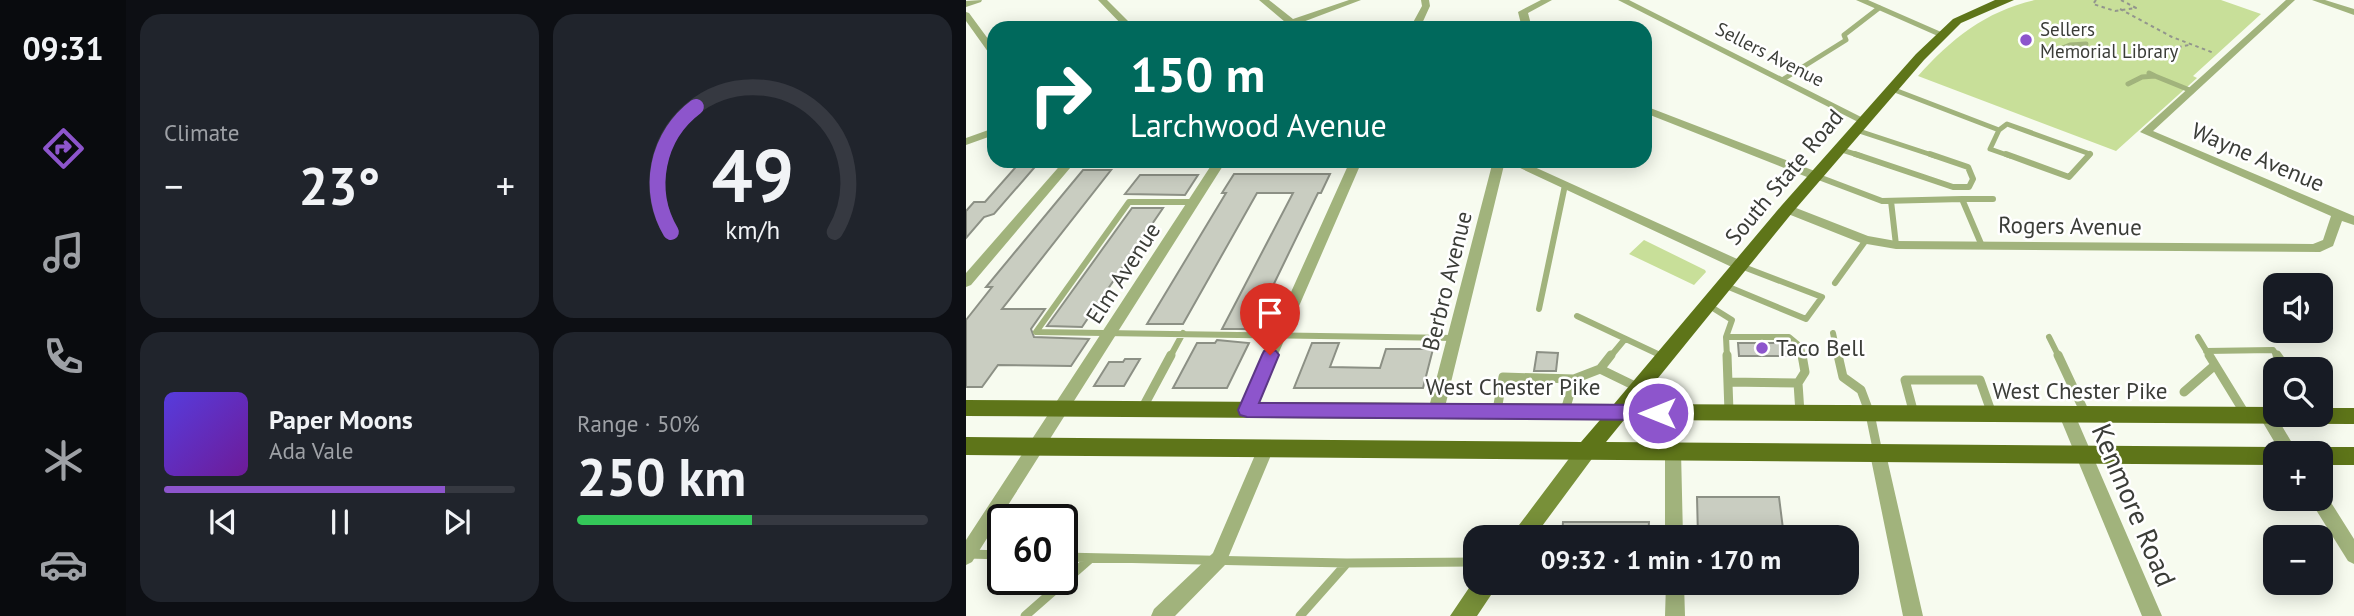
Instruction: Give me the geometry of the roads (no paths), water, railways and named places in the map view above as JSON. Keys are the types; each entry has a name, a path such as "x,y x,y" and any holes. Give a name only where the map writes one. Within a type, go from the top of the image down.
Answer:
{"main road":[{"name":"South State Road","path":"1587,450 1662,356 1787,209 1942,34 1969,14 2008,0"},
{"name":"West Chester Pike","path":"966,408 2263,416"},
{"name":"West Chester Pike","path":"2333,415 2354,416"},
{"path":"966,446 2263,456"},
{"path":"1530,525 1587,450"},
{"path":"2333,456 2354,456"},
{"path":"1462,616 1478,595"}],"street":[{"path":"966,4 978,0"},
{"path":"1102,0 1123,21"},
{"path":"1263,0 1289,21"},
{"path":"1298,21 1357,0"},
{"path":"1418,21 1426,6 1425,0"},
{"path":"1525,21 1523,12 1548,0"},
{"name":"Sellers Avenue","path":"1622,0 1782,80 1860,126"},
{"path":"1860,0 1942,34"},
{"path":"2192,91 2291,0"},
{"path":"2316,0 2354,12"},
{"path":"966,15 987,44"},
{"name":"Wayne Avenue","path":"2192,91 2146,132 2354,221"},
{"path":"1652,111 1816,176"},
{"path":"966,142 987,134"},
{"path":"966,282 1064,168"},
{"name":"Elm Avenue","path":"967,555 1216,168"},
{"path":"1247,410 1353,168"},
{"name":"Berbro Avenue","path":"1436,411 1497,168"},
{"path":"1526,168 1741,265"},
{"name":"Rogers Avenue","path":"1787,209 1866,240 1895,245 1982,246 2315,248 2328,243 2338,215"},
{"name":"Kenmore Road","path":"2077,415 2084,455 2152,616"},
{"path":"1161,616 1219,559 1266,447"},
{"path":"1673,451 1674,525"},
{"path":"1878,454 1913,616"},
{"path":"2326,511 2354,555"},
{"path":"1675,595 1675,616"}],"lane":[{"path":"1782,80 1846,40 1844,35 1879,8"},
{"path":"2058,50 2070,44 2086,44"},
{"path":"2128,84 2152,75 2192,91"},
{"path":"1892,89 1999,130"},
{"path":"2007,124 2090,155 2069,177 1990,149 1999,130 2007,124"},
{"path":"1839,149 1953,187 1969,187 1973,179 1968,167 1860,126"},
{"path":"1816,176 1882,201 1993,199"},
{"path":"1539,309 1565,185"},
{"path":"1962,199 1982,246"},
{"path":"1891,201 1895,245"},
{"path":"1194,202 1129,202 1036,332 1454,338"},
{"path":"1835,283 1866,240"},
{"path":"1724,285 1806,318 1822,297 1741,265"},
{"path":"1707,304 1732,320 1726,337 1729,413"},
{"path":"1577,316 1662,356"},
{"path":"1142,409 1183,333"},
{"path":"1833,333 1843,377 1861,390 1870,414 1878,454"},
{"path":"1726,337 1788,337 1801,347 1805,372 1798,383 1800,414"},
{"path":"2049,337 2077,415"},
{"path":"2197,337 2246,416"},
{"path":"1496,411 1503,377 1573,379 1600,369 1625,339"},
{"path":"2206,351 2273,350 2278,357"},
{"path":"2184,392 2215,365"},
{"path":"1600,369 1638,387"},
{"path":"1565,412 1573,379"},
{"path":"1914,414 1905,380 1980,380 1992,415"},
{"path":"1728,382 1798,383"},
{"path":"967,555 987,555"},
{"path":"1078,557 1347,563 1463,562"},
{"path":"1025,616 1092,557"},
{"path":"1300,616 1347,563"}],"place":[{"name":"Sellers Memorial Library","path":"2026,40"},
{"name":"Taco Bell","path":"1762,348"}]}
